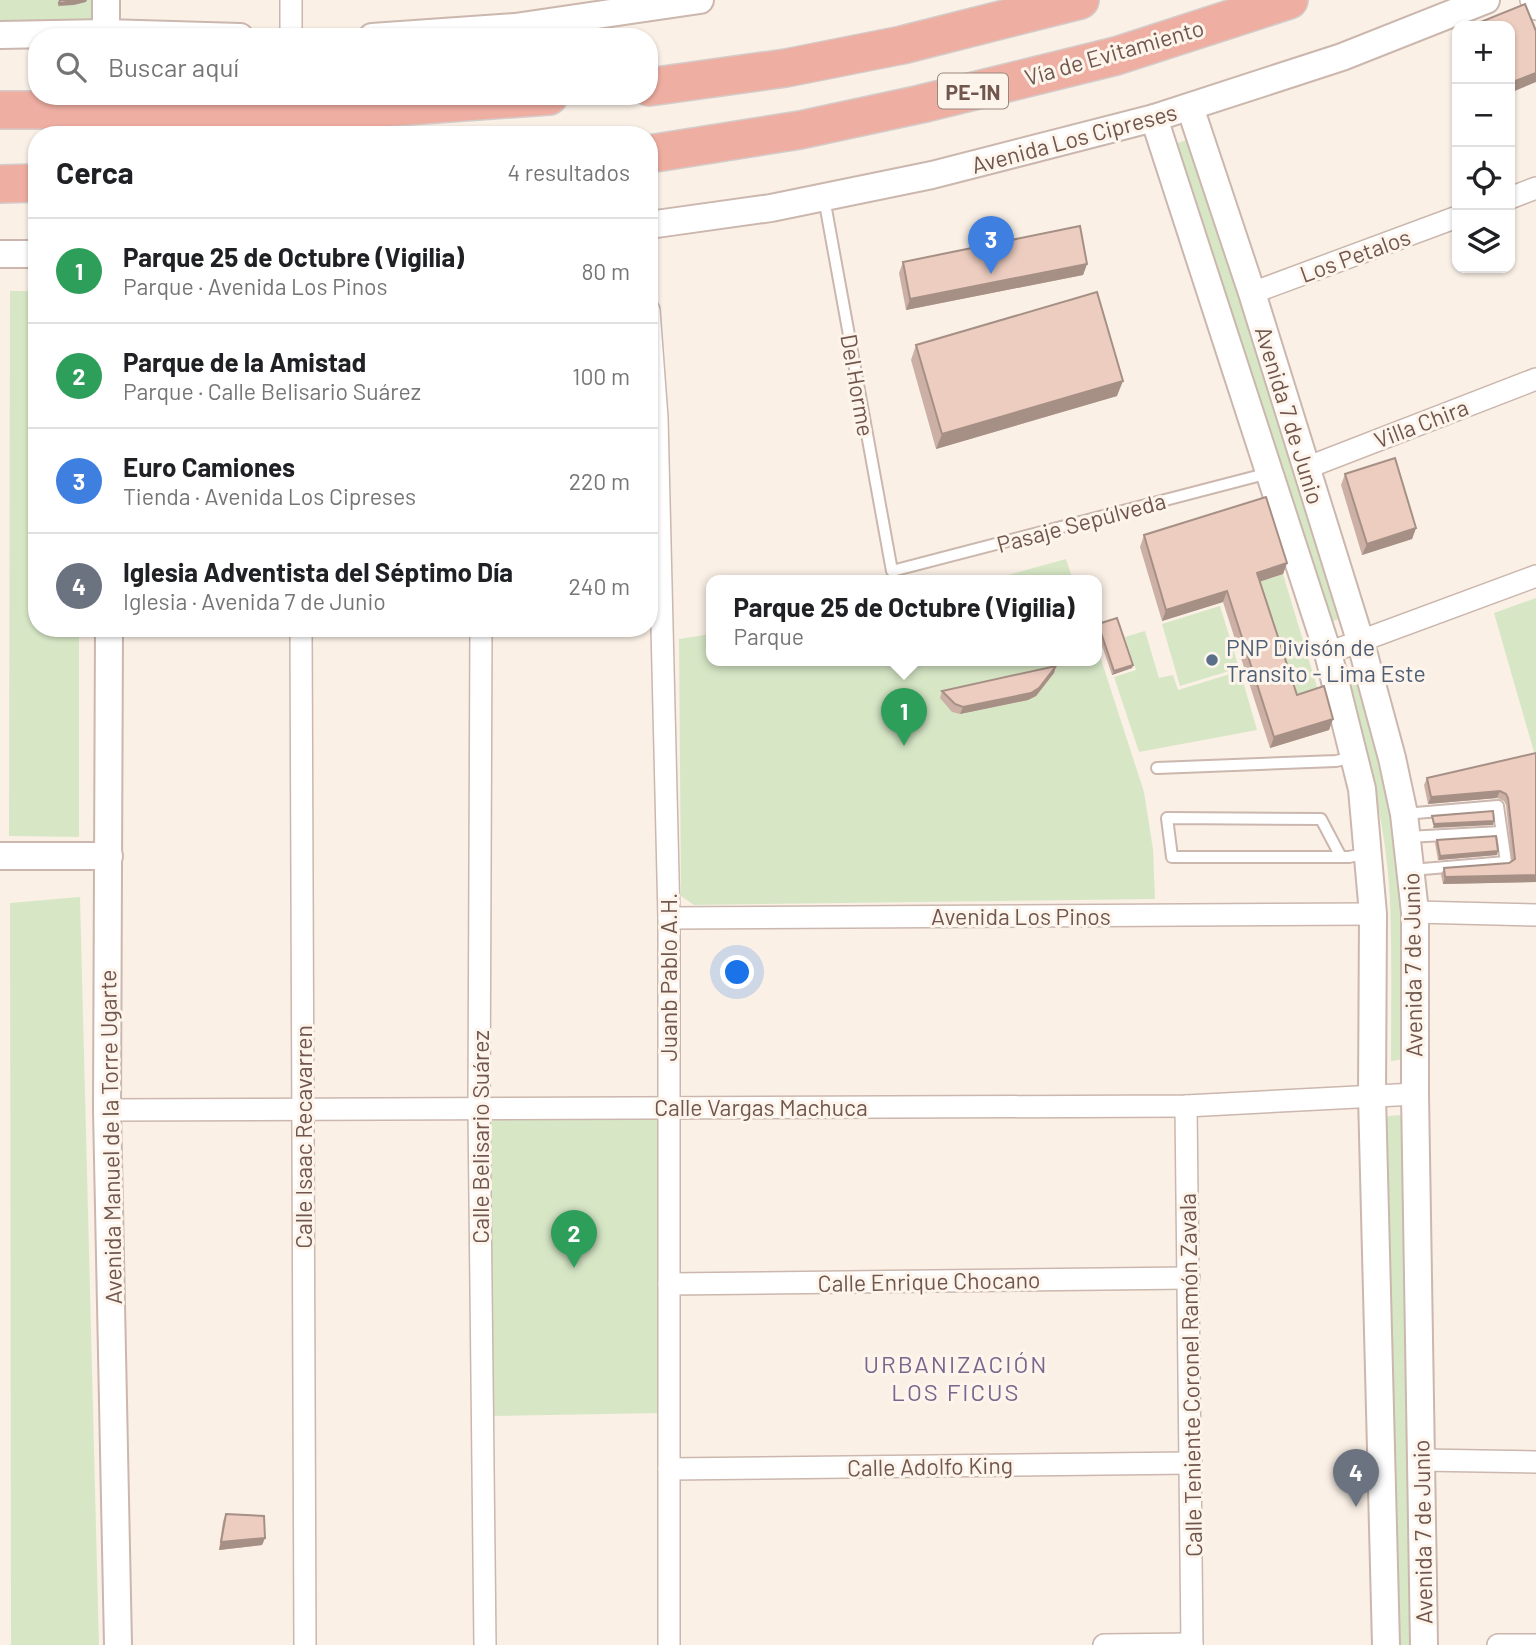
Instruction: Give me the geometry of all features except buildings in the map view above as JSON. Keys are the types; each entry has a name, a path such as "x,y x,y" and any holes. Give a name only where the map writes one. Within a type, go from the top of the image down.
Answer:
{"highway":[{"path":"658,86 786,68 889,48 1080,0"},
{"name":"Vía de Evitamiento","path":"658,153 800,130 1116,56 1289,0"},
{"path":"0,110 353,110 423,105"},
{"path":"0,184 28,183"}],"street":[{"path":"106,0 106,28"},
{"path":"291,0 292,28"},
{"path":"501,28 700,0"},
{"name":"Avenida Los Cipreses","path":"658,224 771,208 932,175 1154,118 1342,57 1486,0"},
{"path":"1531,0 1536,9"},
{"path":"0,35 28,34"},
{"name":"Avenida 7 de Junio","path":"1190,107 1252,293 1360,640 1392,758 1405,826 1415,912 1415,1094 1424,1645"},
{"name":"Avenida 7 de Junio","path":"1154,118 1328,653 1362,789 1373,915 1372,1096 1386,1645"},
{"path":"1515,196 1536,188"},
{"name":"Los Petalos","path":"1252,293 1452,219"},
{"path":"0,254 28,254"},
{"name":"Villa Chira","path":"1306,468 1536,379"},
{"name":"Juanb Pablo A.H.","path":"658,574 669,918 669,1645"},
{"path":"1328,653 1536,576"},
{"name":"Avenida Manuel de la Torre Ugarte","path":"109,637 107,1110 118,1645"},
{"name":"Calle Isaac Recavarren","path":"301,637 306,1645"},
{"name":"Calle Belisario Suárez","path":"481,637 479,1109 485,1645"},
{"path":"0,856 109,856"},
{"path":"1415,912 1536,915"},
{"name":"Avenida Los Pinos","path":"669,918 1373,915"},
{"name":"Calle Vargas Machuca","path":"107,1110 1186,1106 1415,1094"},
{"name":"Calle Teniente Coronel Ramón Zavala","path":"1186,1106 1192,1644"},
{"name":"Calle Enrique Chocano","path":"669,1284 1189,1278"},
{"path":"1422,1460 1536,1462"},
{"name":"Calle Adolfo King","path":"669,1469 1191,1463"},
{"path":"1104,1645 1192,1644"},
{"path":"1498,1645 1536,1645"}],"lane":[{"name":"Del Horme","path":"824,198 892,571"},
{"name":"Pasaje Sepúlveda","path":"892,571 1269,473"},
{"path":"1157,768 1336,761 1354,757"},
{"path":"1405,826 1498,806 1506,862 1411,870"},
{"path":"1341,857 1321,820 1167,818 1171,857 1341,857 1367,853"},
{"path":"1405,826 1502,832"}],"green space":[{"path":"0,0 97,0 98,23 0,22"},
{"path":"1189,139 1344,617 1328,623 1170,146"},
{"path":"10,291 28,291 28,637 79,637 79,837 9,836"},
{"path":"1066,559 1071,575 1008,575"},
{"path":"1283,574 1320,697 1293,706 1253,584"},
{"path":"1536,598 1536,759 1494,613"},
{"path":"1220,606 1239,668 1180,686 1162,624"},
{"path":"1145,631 1159,678 1173,675 1178,690 1240,671 1257,730 1139,752 1114,677 1136,670 1125,637"},
{"path":"706,635 706,666 1102,666 1102,662 1144,792 1153,849 1155,899 694,905 681,896 679,639"},
{"path":"1359,671 1385,771 1404,897 1406,1059 1391,1061 1391,920 1388,871 1368,759 1344,676"},
{"path":"80,897 99,1645 11,1645 10,903"},
{"path":"484,1114 656,1114 660,1123 661,1413 492,1416"},
{"path":"1399,1115 1403,1119 1414,1645 1396,1645 1384,1121 1389,1116"}],"place":[{"name":"Euro Camiones","path":"991,274"},
{"name":"PNP Divisón de Transito - Lima Este","path":"1212,660"},
{"name":"Parque 25 de Octubre (Vigilia)","path":"904,746"},
{"name":"Parque de la Amistad","path":"574,1268"},
{"name":"Iglesia Adventista del Séptimo Día","path":"1356,1507"}],"district":[{"name":"URBANIZACIÓN LOS FICUS","path":"956,1377"}]}
